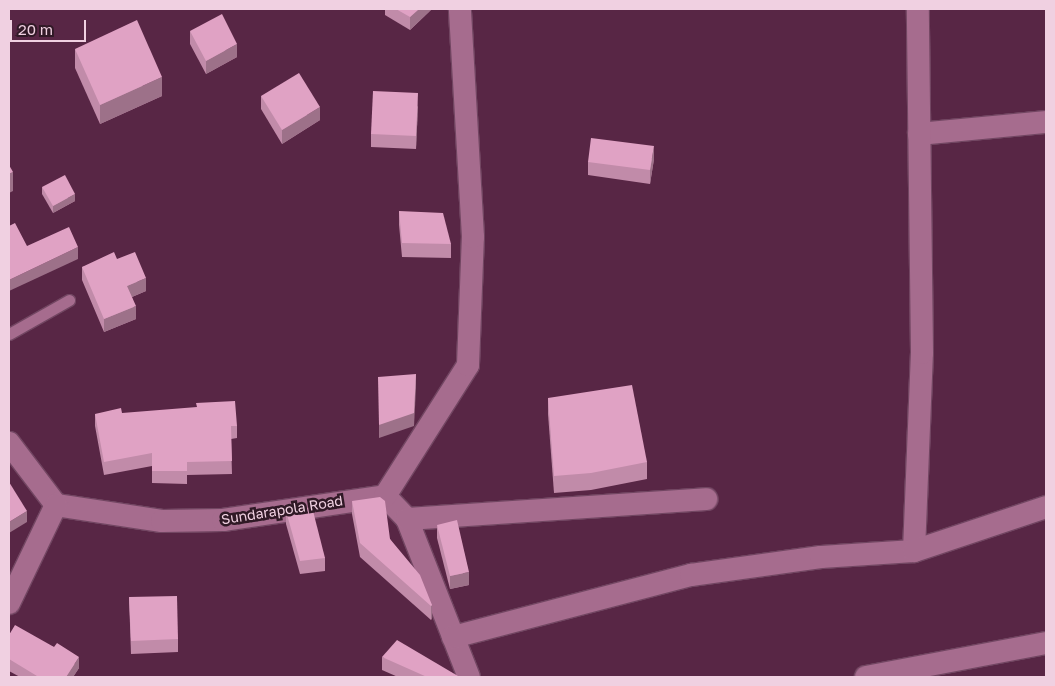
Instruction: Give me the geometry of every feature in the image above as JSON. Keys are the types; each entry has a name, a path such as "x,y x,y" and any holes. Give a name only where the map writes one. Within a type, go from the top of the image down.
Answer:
{"street":[{"path":"460,9 473,237 468,365 385,496 407,519 469,677"},
{"path":"914,551 922,353 918,9"},
{"path":"919,134 1046,122"},
{"path":"9,443 56,505 9,603"},
{"name":"Sundarapola Road","path":"56,505 162,521 223,520 385,496"},
{"path":"407,519 706,499"},
{"path":"453,637 691,575 821,557 914,551 1046,507"},
{"path":"866,677 1046,643"}],"lane":[{"path":"9,334 69,300"}],"building":[{"path":"396,9 419,9 410,17"},
{"path":"222,14 237,44 206,61 190,31"},
{"path":"137,20 162,77 100,105 75,49"},
{"path":"299,73 320,107 282,130 261,96"},
{"path":"373,91 418,93 416,136 371,134"},
{"path":"591,138 654,146 650,170 588,162"},
{"path":"9,165 13,172 9,174"},
{"path":"65,175 75,194 53,206 42,187"},
{"path":"399,211 443,213 451,244 402,243"},
{"path":"15,223 27,246 69,227 78,247 9,280 9,226"},
{"path":"114,252 117,259 135,252 146,278 127,286 136,306 104,319 82,267"},
{"path":"416,374 414,413 379,425 378,377"},
{"path":"632,385 647,462 591,473 554,476 548,398"},
{"path":"235,401 237,426 231,426 232,461 187,462 187,471 152,471 152,453 104,462 95,414 121,408 122,413 197,407 196,403"},
{"path":"9,482 27,511 9,522"},
{"path":"380,497 385,501 390,539 420,575 431,606 360,543 352,501"},
{"path":"312,507 325,558 300,561 286,511"},
{"path":"457,520 469,572 450,576 437,525"},
{"path":"177,596 178,639 131,641 129,597"},
{"path":"15,625 54,647 57,643 79,657 66,677 36,677 9,659 9,635"},
{"path":"397,640 458,676 427,677 382,657"}]}
